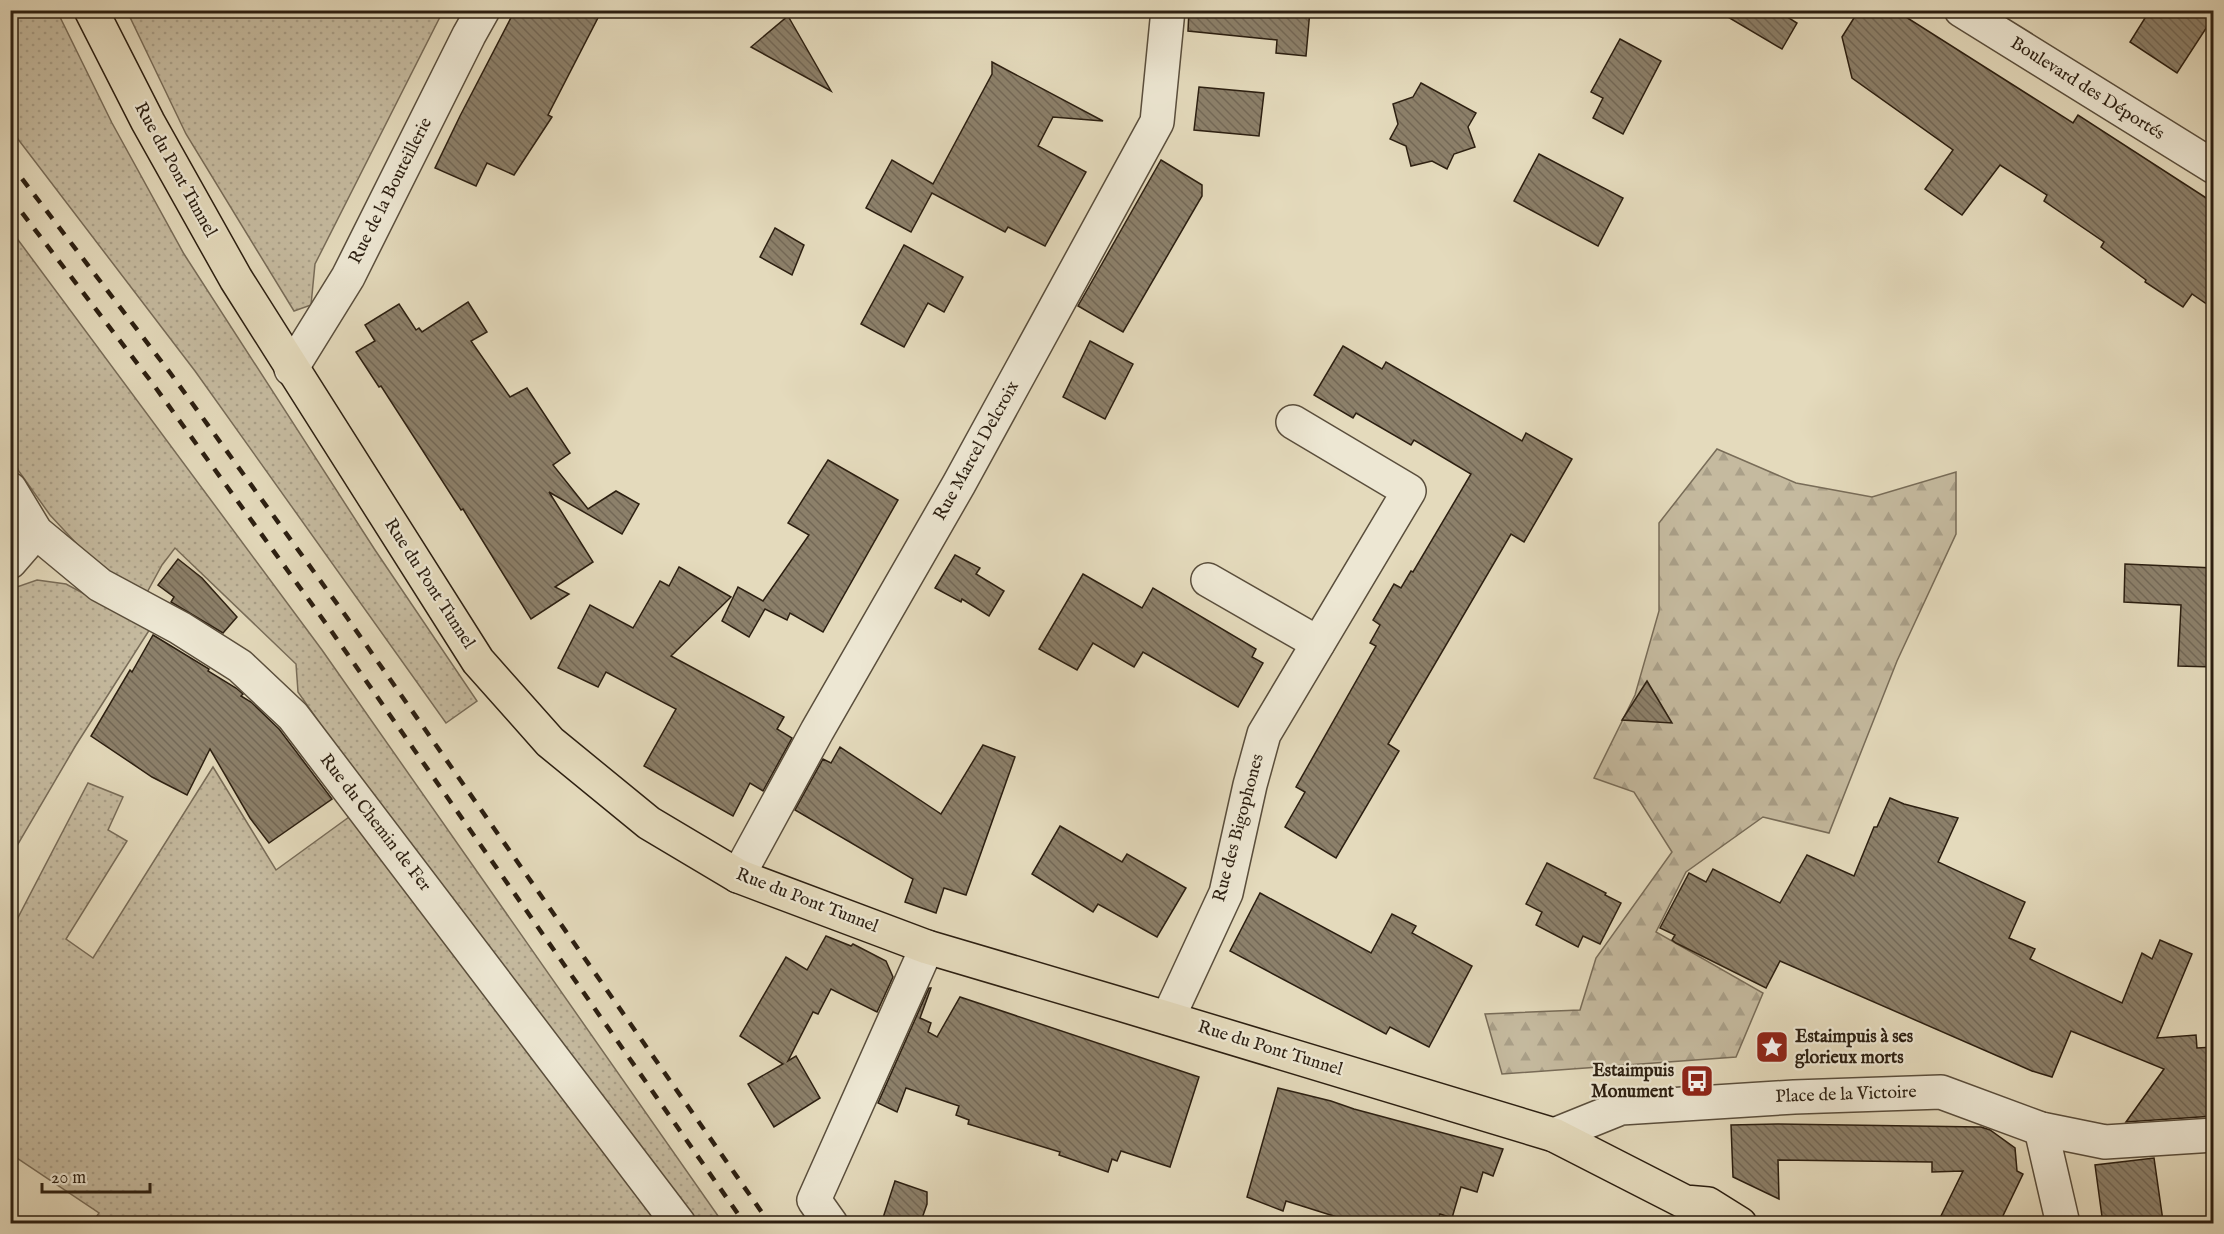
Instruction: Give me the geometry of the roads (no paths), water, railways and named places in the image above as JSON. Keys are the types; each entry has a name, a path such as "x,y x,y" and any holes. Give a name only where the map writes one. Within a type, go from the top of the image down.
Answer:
{"main road":[{"name":"Rue du Pont Tunnel","path":"91,10 148,122 236,279 478,661 550,742 649,823 738,876 927,948 1554,1135 1685,1202 1708,1204 1740,1224"}],"street":[{"name":"Rue de la Bouteillerie","path":"291,369 348,277 483,10"},
{"name":"Rue Marcel Delcroix","path":"738,876 816,731 959,484 1157,122 1168,10"},
{"name":"Boulevard des Déportés","path":"1960,10 2214,167"},
{"name":"Rue des Bigophones","path":"1168,1018 1226,892 1264,734 1409,491 1293,422"},
{"name":"Rue du Chemin de Fer","path":"10,489 36,532 100,585 180,628 240,666 293,716 679,1224"},
{"path":"10,562 36,532"},
{"path":"1208,580 1318,643"},
{"path":"831,1224 814,1200 927,948"},
{"name":"Place de la Victoire","path":"1554,1135 1621,1108 1794,1096 1941,1092 2041,1129 2106,1142 2214,1135"},
{"path":"2041,1129 2063,1224"}],"railway":[{"path":"10,163 171,374 348,619 770,1224"},
{"path":"10,197 153,384 332,632 745,1224"}],"place":[{"name":"Estaimpuis à ses glorieux morts","path":"1772,1047"},
{"name":"Estaimpuis Monument","path":"1697,1081"}]}
